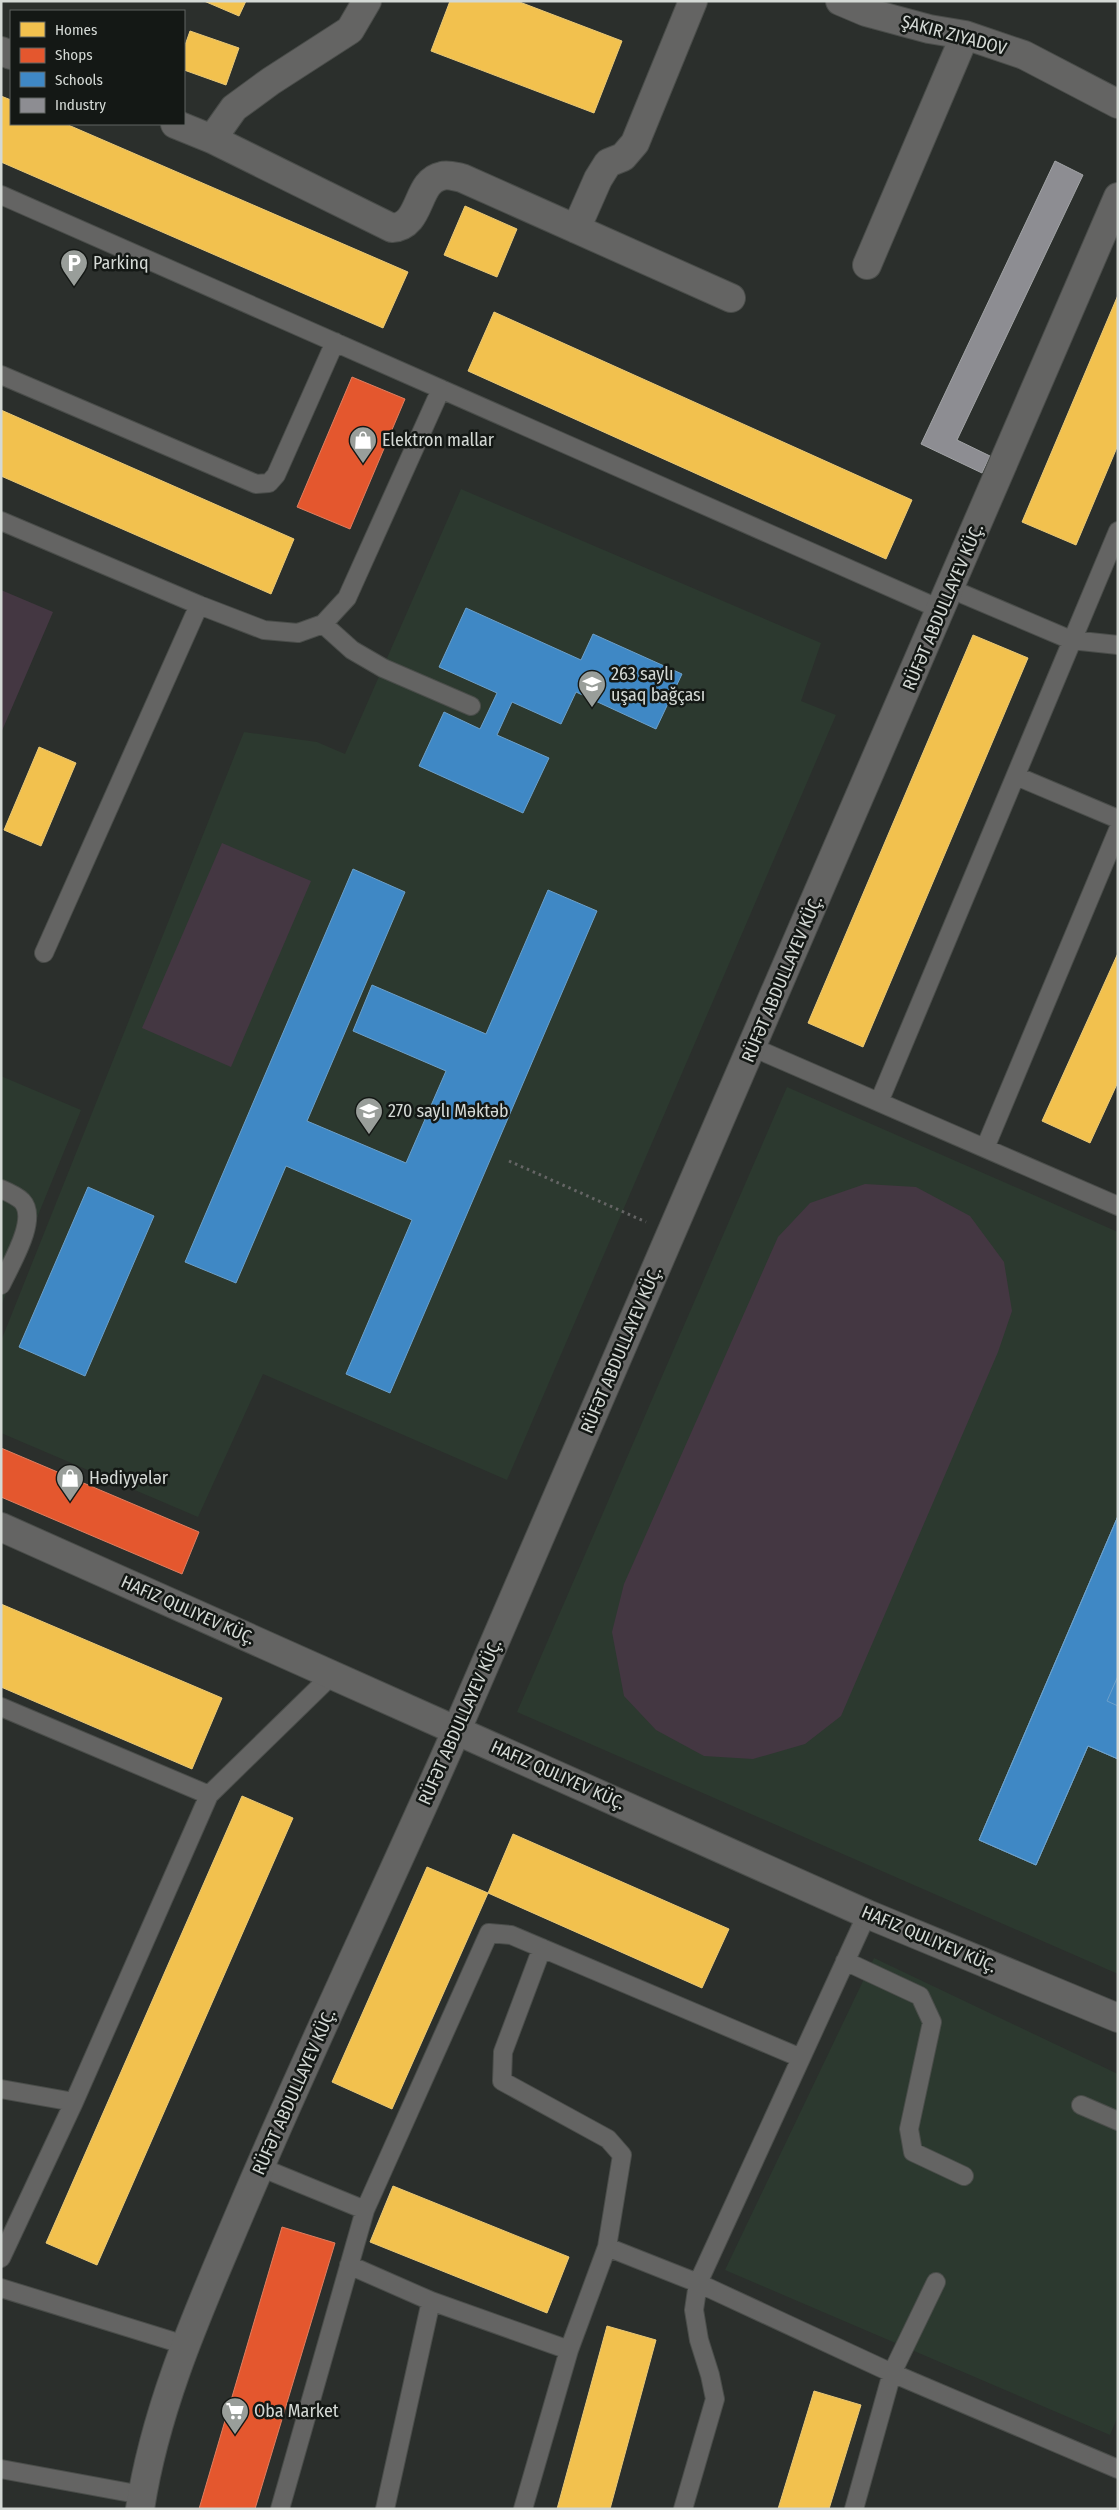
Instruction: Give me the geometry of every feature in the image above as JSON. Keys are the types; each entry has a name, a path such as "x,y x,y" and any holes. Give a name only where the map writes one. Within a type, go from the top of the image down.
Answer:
{"street":[{"path":"212,139 234,108 271,80 350,30 367,1"},
{"path":"576,230 598,179 608,163 623,157 635,143 693,1"},
{"name":"ŞAKIR ZIYADOV","path":"840,1 866,12 929,29 965,35 1024,55 1118,104"},
{"path":"868,265 965,35"},
{"path":"177,125 212,139 392,228 402,227 411,219 430,182 443,175 462,178 731,298"},
{"name":"RÜFƏT ABDULLAYEV KÜÇ.","path":"141,2502 161,2415 185,2345 260,2167 457,1730 946,600 1118,197"},
{"name":"HAFIZ QULIYEV KÜÇ.","path":"1,1527 867,1914 1118,2018"}],"lane":[{"path":"1,195 441,389 946,600 1071,640 1118,645"},
{"path":"1,375 256,484 269,483 276,475 335,342"},
{"path":"1,521 199,605 264,630 298,633 323,624 347,598 441,389"},
{"path":"878,1102 1118,531"},
{"path":"44,954 199,605"},
{"path":"323,624 352,650 383,668 471,706"},
{"path":"1016,776 1118,819"},
{"path":"985,1148 1118,830"},
{"path":"752,1047 1118,1206"},
{"path":"1,1189 22,1201 28,1212 28,1217 26,1229 1,1284"},
{"path":"1,2258 74,2102 208,1795 333,1674"},
{"path":"1,1707 208,1795"},
{"path":"683,2509 715,2399 710,2375 698,2340 694,2310 698,2284 867,1914"},
{"path":"280,2509 365,2210 489,1933 511,1935 802,2058"},
{"path":"523,2509 569,2350 607,2247 622,2155 608,2139 502,2081 503,2052 542,1948"},
{"path":"845,1961 920,1996 932,2022 909,2129 913,2152 964,2176"},
{"path":"1,2089 74,2102"},
{"path":"1080,2105 1118,2121"},
{"path":"260,2167 365,2210"},
{"path":"607,2247 698,2284 892,2372 1118,2469"},
{"path":"349,2265 431,2301 569,2350"},
{"path":"854,2509 892,2372 936,2282"},
{"path":"1,2288 185,2345"},
{"path":"385,2509 431,2301"},
{"path":"1,2469 141,2502"}],"path":[{"path":"509,1161 672,1234"}],"shaded area":[{"name":"270 saylı Məktəb","path":"461,489 821,643 801,701 836,715 507,1480 263,1374 198,1517 1,1433 1,1341 244,732 317,742 345,754"},
{"path":"1,590 53,612 1,733"},
{"path":"222,843 311,881 231,1067 142,1028"},
{"path":"1,1076 81,1110 1,1306"},
{"path":"787,1087 1118,1232 1118,1974 517,1712"},
{"path":"865,1184 916,1187 970,1216 1004,1262 1012,1311 998,1352 841,1716 805,1744 753,1759 704,1756 656,1730 624,1696 612,1632 624,1584 778,1237 810,1203"},
{"path":"874,1958 1118,2074 1118,2416 1110,2435 725,2270"}],"building: Homes":[{"path":"204,1 246,1 239,16"},
{"path":"450,1 517,1 622,41 594,113 431,51"},
{"path":"190,31 239,48 226,85 185,70 185,45"},
{"path":"1,96 10,100 10,125 68,125 408,272 383,328 1,162"},
{"path":"465,206 517,229 497,277 444,255"},
{"path":"1118,295 1118,445 1076,545 1022,522"},
{"path":"494,312 912,500 886,559 468,371"},
{"path":"1,410 294,539 271,594 1,476"},
{"path":"973,635 1028,658 863,1047 808,1023"},
{"path":"39,747 76,763 41,846 4,830"},
{"path":"1118,953 1118,1082 1090,1143 1042,1121"},
{"path":"1,1604 222,1698 192,1769 1,1687"},
{"path":"242,1796 293,1818 97,2265 46,2243"},
{"path":"513,1834 729,1929 702,1988 488,1893"},
{"path":"427,1867 488,1893 392,2109 332,2082"},
{"path":"393,2186 569,2257 547,2313 370,2242"},
{"path":"607,2326 656,2340 610,2509 557,2509"},
{"path":"814,2391 861,2405 829,2509 778,2509"}],"building: Shops":[{"path":"352,377 405,399 350,529 297,507"},
{"path":"1,1448 199,1532 182,1574 1,1497"},
{"path":"282,2227 335,2243 255,2509 199,2509"}],"building: Schools":[{"path":"466,608 581,660 593,634 682,674 656,729 576,692 561,724 512,702 497,735 549,758 523,813 419,766 444,712 480,729 497,693 439,667"},
{"path":"353,869 405,892 307,1121 406,1163 446,1071 353,1031 372,985 486,1034 548,890 597,911 390,1393 346,1374 412,1220 286,1166 236,1283 185,1262"},
{"path":"88,1187 154,1216 85,1376 19,1347"},
{"path":"1118,1516 1118,1676 1107,1701 1118,1706 1118,1759 1088,1746 1036,1865 979,1840"},
{"path":"1118,1516 1118,1759 1088,1746 1036,1865 979,1840"}],"building: Industry":[{"path":"1055,161 1083,175 957,440 990,456 982,473 921,444"}],"place":[{"name":"Parkinq","path":"74,287"},
{"name":"Elektron mallar","path":"363,464"},
{"name":"263 saylı uşaq bağçası","path":"592,708"},
{"name":"270 saylı Məktəb","path":"369,1135"},
{"name":"Hədiyyələr","path":"70,1502"},
{"name":"Oba Market","path":"235,2435"}]}
